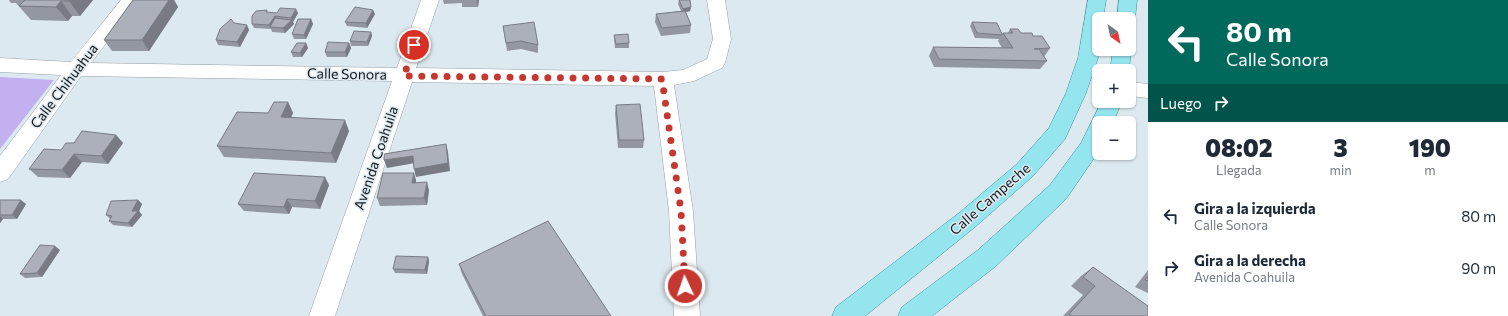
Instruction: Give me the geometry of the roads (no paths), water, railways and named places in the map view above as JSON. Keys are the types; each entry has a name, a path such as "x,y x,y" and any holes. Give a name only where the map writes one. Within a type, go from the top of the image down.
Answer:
{"main road":[{"name":"Calle Campeche","path":"845,316 966,220 1025,170 1057,133 1076,93 1088,58 1096,0"},
{"path":"1127,12 1128,0"},
{"path":"911,316 986,258 1058,192 1092,144"}],"street":[{"name":"Calle Chihuahua","path":"0,172 76,68 130,0"},
{"name":"Avenida Coahuila","path":"322,316 430,0"},
{"name":"Calle Sonora","path":"0,65 404,76 662,79 687,76 714,63 722,39 716,0"},
{"path":"662,79 681,211 687,316"},
{"path":"1136,90 1148,91"}]}
